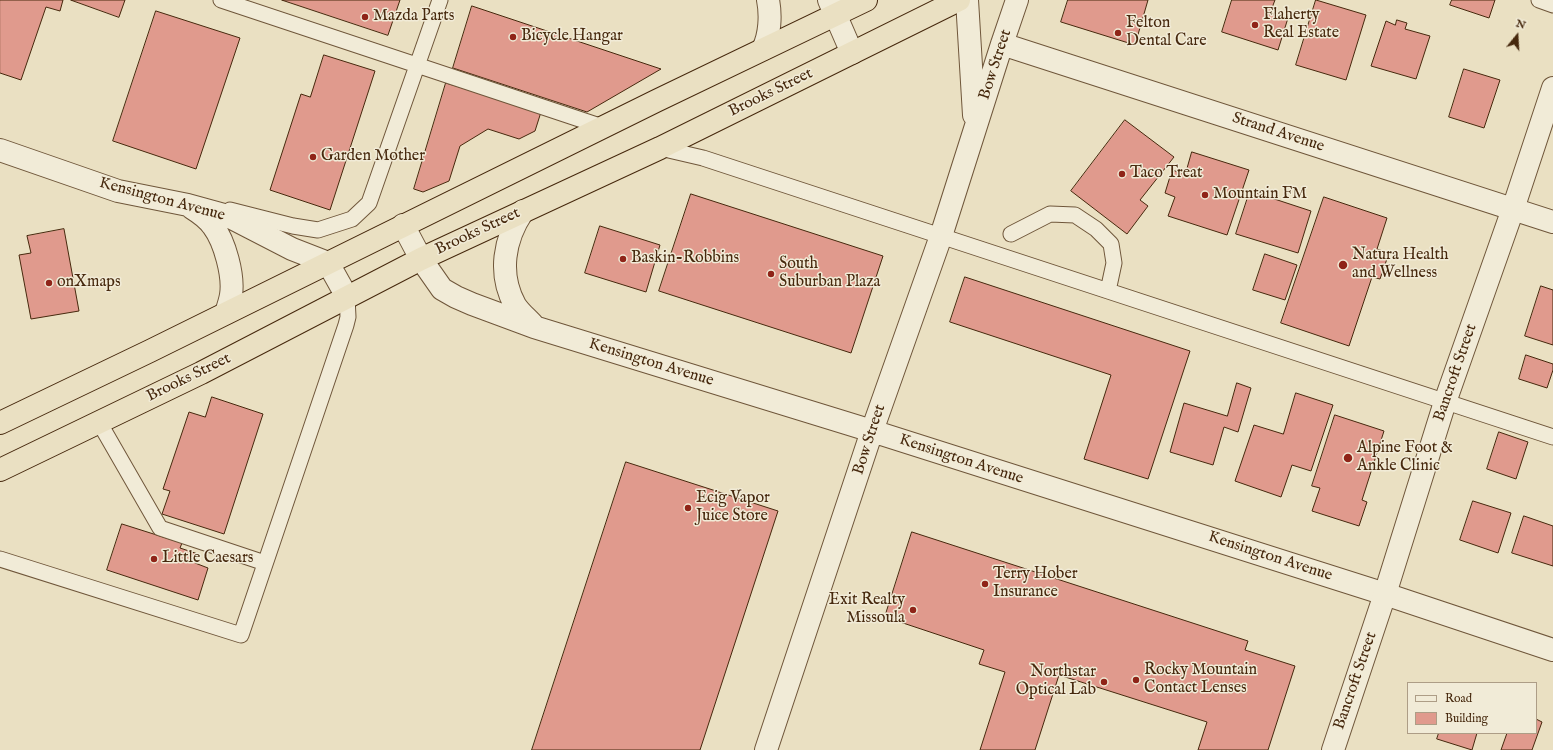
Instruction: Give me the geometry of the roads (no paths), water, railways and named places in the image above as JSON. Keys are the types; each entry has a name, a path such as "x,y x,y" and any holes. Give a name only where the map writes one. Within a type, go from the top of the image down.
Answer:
{"highway":[{"path":"0,423 763,49 832,7 866,0"},
{"name":"Brooks Street","path":"0,470 201,373 421,259 660,148 959,0"}],"street":[{"path":"763,49 766,43 770,15 768,0"},
{"name":"Bow Street","path":"967,0 975,130"},
{"name":"Bow Street","path":"766,750 872,431 941,236 1017,0"},
{"path":"832,7 852,53"},
{"name":"Strand Avenue","path":"1002,44 1553,222"},
{"name":"Bancroft Street","path":"1333,750 1385,594 1446,402 1553,88"},
{"name":"Kensington Avenue","path":"0,150 118,191 188,205 228,216 292,249 328,263"},
{"path":"188,205 203,215 214,227 221,242 232,274 231,294 226,313"},
{"path":"523,211 516,221 506,246 504,268 507,289 516,307 534,327"},
{"name":"Kensington Avenue","path":"403,225 421,259 442,289 466,302 534,327 872,431 1385,594 1553,650"},
{"path":"328,263 347,297"}],"lane":[{"path":"221,0 418,64 603,127"},
{"path":"188,205 223,208 293,226 318,230 352,219 369,203 440,0"},
{"path":"1539,0 1553,5"},
{"path":"660,148 703,158 1553,437"},
{"path":"1011,234 1050,214 1075,215 1096,229 1111,244 1114,263 1108,291"},
{"path":"0,558 241,635 346,325 348,317 347,297"},
{"path":"99,422 160,528 265,563"}],"place":[{"name":"Mazda Parts","path":"365,17"},
{"name":"Flaherty Real Estate","path":"1255,25"},
{"name":"Felton Dental Care","path":"1118,33"},
{"name":"Bicycle Hangar","path":"513,37"},
{"name":"Garden Mother","path":"313,157"},
{"name":"Taco Treat","path":"1122,174"},
{"name":"Mountain FM","path":"1205,195"},
{"name":"Baskin-Robbins","path":"623,259"},
{"name":"Natura Health and Wellness","path":"1343,265"},
{"name":"South Suburban Plaza","path":"771,274"},
{"name":"onXmaps","path":"49,283"},
{"name":"Alpine Foot & Ankle Clinic","path":"1348,458"},
{"name":"Ecig Vapor Juice Store","path":"688,508"},
{"name":"Little Caesars","path":"154,559"},
{"name":"Terry Hober Insurance","path":"985,584"},
{"name":"Exit Realty Missoula","path":"913,610"},
{"name":"Rocky Mountain Contact Lenses","path":"1136,680"},
{"name":"Northstar Optical Lab","path":"1104,682"}]}
